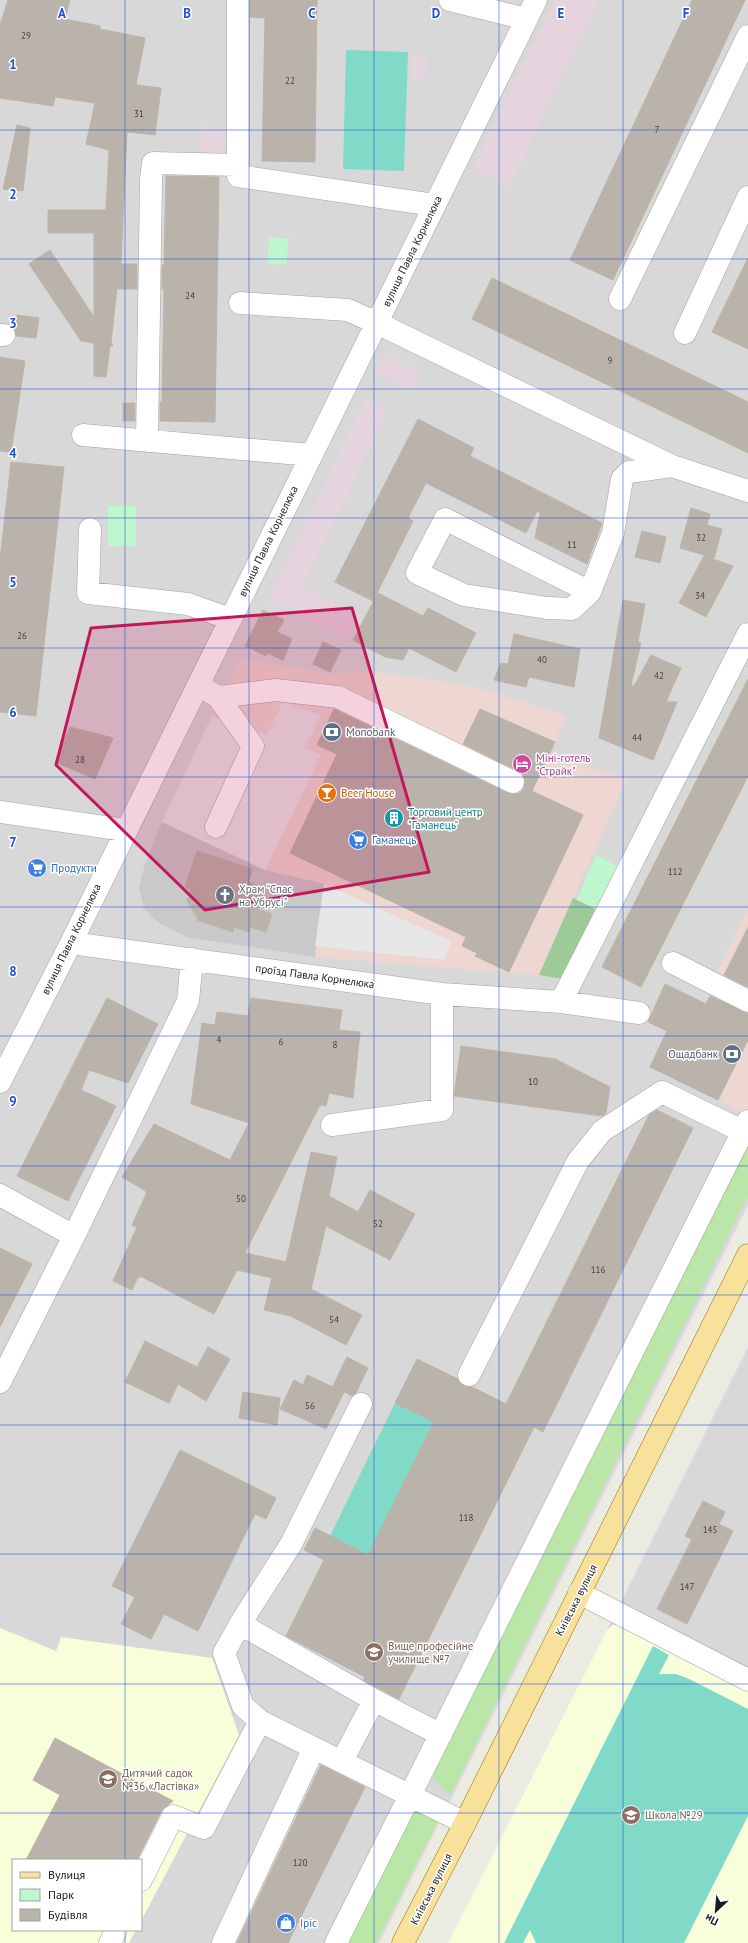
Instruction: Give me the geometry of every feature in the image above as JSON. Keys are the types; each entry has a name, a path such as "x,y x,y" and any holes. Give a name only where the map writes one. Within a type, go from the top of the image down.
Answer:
{"main road":[{"name":"Київська вулиця","path":"403,1943 465,1823 748,1255"}],"street":[{"path":"238,0 238,176 434,205"},
{"path":"450,0 526,20"},
{"name":"вулиця Павла Корнелюка","path":"0,1082 71,943 125,830 536,0"},
{"path":"620,299 748,36"},
{"path":"147,440 151,179 153,163 238,165"},
{"path":"685,333 748,197"},
{"path":"240,303 348,310 377,322 672,466 748,491"},
{"path":"83,435 311,454"},
{"path":"590,592 444,519 416,573 464,595 547,608 572,609 590,592 613,533 622,479 629,472 672,466"},
{"path":"90,529 88,593 188,604 230,619"},
{"path":"561,1002 741,665 748,634"},
{"path":"197,685 218,697 253,746 216,827"},
{"path":"218,697 276,690 338,697 513,782"},
{"path":"0,812 125,830"},
{"name":"проїзд Павла Корнелюка","path":"71,943 442,994 561,1002 639,1013"},
{"path":"0,1382 74,1236 188,1001 192,960"},
{"path":"673,963 748,1001"},
{"path":"332,1125 442,1110 442,994"},
{"path":"336,1943 745,1126 662,1092 602,1131 578,1161 469,1375"},
{"path":"0,1195 74,1236"},
{"path":"361,1404 290,1544 240,1624 224,1653 243,1706 260,1721 465,1823"},
{"path":"579,1593 748,1680"},
{"path":"240,1624 374,1700 441,1734"},
{"path":"342,1761 374,1700"},
{"path":"142,1878 173,1816 204,1828 260,1721"},
{"path":"223,1943 314,1748"},
{"path":"110,1943 116,1931"}],"highlighted area":[{"path":"352,608 429,872 205,910 56,765 91,628"}],"shaded area":[{"path":"0,0 748,0 748,1205 379,1943 0,1943"},
{"path":"555,0 599,0 509,186 473,169"},
{"path":"346,50 408,52 404,171 343,169"},
{"path":"411,56 427,56 426,80 411,80"},
{"path":"200,127 225,130 223,153 197,150"},
{"path":"384,354 421,373 413,391 375,372"},
{"path":"366,399 388,409 302,587 357,614 346,638 268,600"},
{"path":"240,659 332,674 369,671 486,690 566,716 549,756 627,778 539,975 315,957 324,884 265,870 162,822"},
{"path":"283,702 321,715 305,748 321,755 265,870 162,822 212,716 267,735"},
{"path":"162,822 265,870 324,884 315,957 186,937 159,923 144,909 139,887 145,864"},
{"path":"324,884 451,941 445,960 315,946"},
{"path":"748,908 748,1116 718,1100 710,995 712,983"},
{"path":"748,1347 748,1687 613,1625 607,1630"},
{"path":"395,1403 434,1422 368,1555 330,1536"},
{"name":"Школа №29","path":"620,1623 748,1687 748,1943 448,1943 607,1630 613,1625"},
{"name":"Дитячий садок №36 «Ластівка»","path":"0,1628 56,1651 61,1637 212,1658 239,1735 142,1919 142,1859 12,1859 12,1931 135,1931 129,1943 0,1943"},
{"name":"Школа №29","path":"653,1646 669,1655 659,1674 676,1674 689,1679 748,1709 748,1816 684,1943 536,1943 530,1930 523,1943 504,1943"}],"green space":[{"path":"270,237 289,239 286,265 267,263"},
{"path":"108,506 136,506 136,546 108,546"},
{"path":"596,855 624,869 604,913 577,900"},
{"path":"573,898 604,913 569,980 539,975"},
{"path":"748,1139 748,1195 451,1794 436,1783 431,1769"},
{"path":"429,1808 442,1813 376,1943 344,1943 412,1812"}],"building":[{"path":"8,0 70,0 65,19 100,26 100,29 145,38 136,85 161,88 155,135 127,132 121,264 137,264 137,289 117,289 111,342 113,346 110,346 106,377 94,376 94,343 81,341 29,264 50,250 94,317 94,233 48,233 48,210 106,210 109,150 86,144 95,103 55,97 53,106 0,98 0,25"},
{"path":"250,0 317,0 315,162 262,161 265,18 250,17"},
{"path":"692,0 745,0 613,280 570,260"},
{"path":"17,125 30,128 23,191 3,189"},
{"path":"166,176 219,177 215,422 160,421 160,402 162,402 164,289 162,289 162,265 164,265"},
{"path":"748,258 748,349 712,332"},
{"path":"492,278 748,402 748,453 472,319"},
{"path":"17,315 39,318 36,338 16,336 15,329"},
{"path":"0,357 25,361 11,452 0,451"},
{"path":"123,403 135,403 135,421 123,421"},
{"path":"418,419 474,448 470,456 602,523 587,564 535,538 540,513 537,511 526,533 426,483 408,518 413,521 373,601 335,582"},
{"path":"11,462 64,467 36,716 0,712 0,560"},
{"path":"691,508 710,514 707,525 722,529 714,558 680,548"},
{"path":"642,531 666,537 660,563 635,557"},
{"path":"704,556 733,566 706,617 679,603"},
{"path":"378,593 423,616 428,608 476,633 456,672 409,648 403,660 385,657 353,640"},
{"path":"623,600 645,604 638,642 641,643 631,685 634,686 651,655 681,668 666,702 677,702 653,760 599,738"},
{"path":"263,610 284,620 277,632 292,639 283,660 267,653 266,656 245,646"},
{"path":"514,634 580,649 574,687 529,677 526,687 494,680 501,663 508,664"},
{"path":"323,642 341,650 330,672 313,664"},
{"path":"748,679 748,776 641,987 602,967"},
{"path":"334,709 508,793 514,794 520,793 524,788 525,781 523,775 518,771 463,744 480,709 555,742 532,791 583,815 509,972 475,956 477,953 462,946 466,937 290,853 337,754 317,745"},
{"path":"70,727 113,738 95,779 55,762"},
{"name":"Храм \"Спас на Убрусі\"","path":"197,851 253,869 248,882 264,888 257,909 272,914 266,932 250,927 249,932 234,927 233,932 197,920 198,917 187,901 191,889 185,887"},
{"path":"748,927 748,987 724,975"},
{"path":"665,984 706,1004 710,996 748,1013 748,1040 718,1100 650,1067 667,1031 648,1022"},
{"path":"107,998 158,1024 128,1083 89,1070 81,1090 116,1106 68,1201 17,1176"},
{"path":"251,998 342,1010 339,1030 360,1032 353,1098 329,1093 326,1106 320,1105 245,1253 286,1262 311,1152 337,1157 329,1196 358,1212 370,1190 415,1214 390,1260 326,1226 311,1289 362,1315 346,1345 291,1316 264,1310 272,1278 237,1270 214,1314 142,1277 138,1277 132,1290 113,1281 137,1227 132,1225 147,1192 122,1177 154,1124 230,1160 249,1123 191,1104 202,1023 215,1025 217,1012 248,1016"},
{"path":"461,1046 555,1059 610,1087 606,1113 602,1116 454,1096"},
{"path":"657,1110 693,1128 543,1432 534,1427 399,1699 363,1680 365,1677 286,1636 324,1560 304,1550 315,1528 368,1555 434,1422 395,1403 417,1359 458,1379 464,1386 472,1387 506,1404 649,1115"},
{"path":"0,1248 32,1264 0,1327"},
{"path":"145,1341 197,1367 208,1347 230,1359 206,1401 178,1384 169,1403 125,1382"},
{"path":"347,1357 368,1368 356,1393 352,1396 333,1386"},
{"path":"307,1375 344,1392 326,1429 280,1409 294,1380 303,1385"},
{"path":"243,1392 280,1398 277,1425 239,1418"},
{"path":"180,1450 276,1498 266,1519 255,1514 198,1631 164,1614 151,1639 121,1624 135,1597 112,1586"},
{"path":"703,1501 725,1512 719,1524 733,1531 687,1624 657,1609 692,1539 685,1536"},
{"path":"55,1738 173,1801 162,1810 138,1859 27,1859 60,1795 33,1780"},
{"path":"321,1765 365,1787 288,1943 237,1943"}],"place":[{"name":"Monobank","path":"332,732"},
{"name":"Міні-готель \"Страйк\"","path":"522,764"},
{"name":"Beer House","path":"327,793"},
{"name":"Торговий центр \"Гаманець\"","path":"394,818"},
{"name":"Гаманець","path":"358,840"},
{"name":"Продукти","path":"37,868"},
{"name":"Храм \"Спас на Убрусі\"","path":"225,895"},
{"name":"Ощадбанк","path":"732,1054"},
{"name":"Вище професійне училище №7","path":"374,1652"},
{"name":"Дитячий садок №36 «Ластівка»","path":"108,1779"},
{"name":"Школа №29","path":"631,1815"},
{"name":"Іріс","path":"286,1923"}]}
